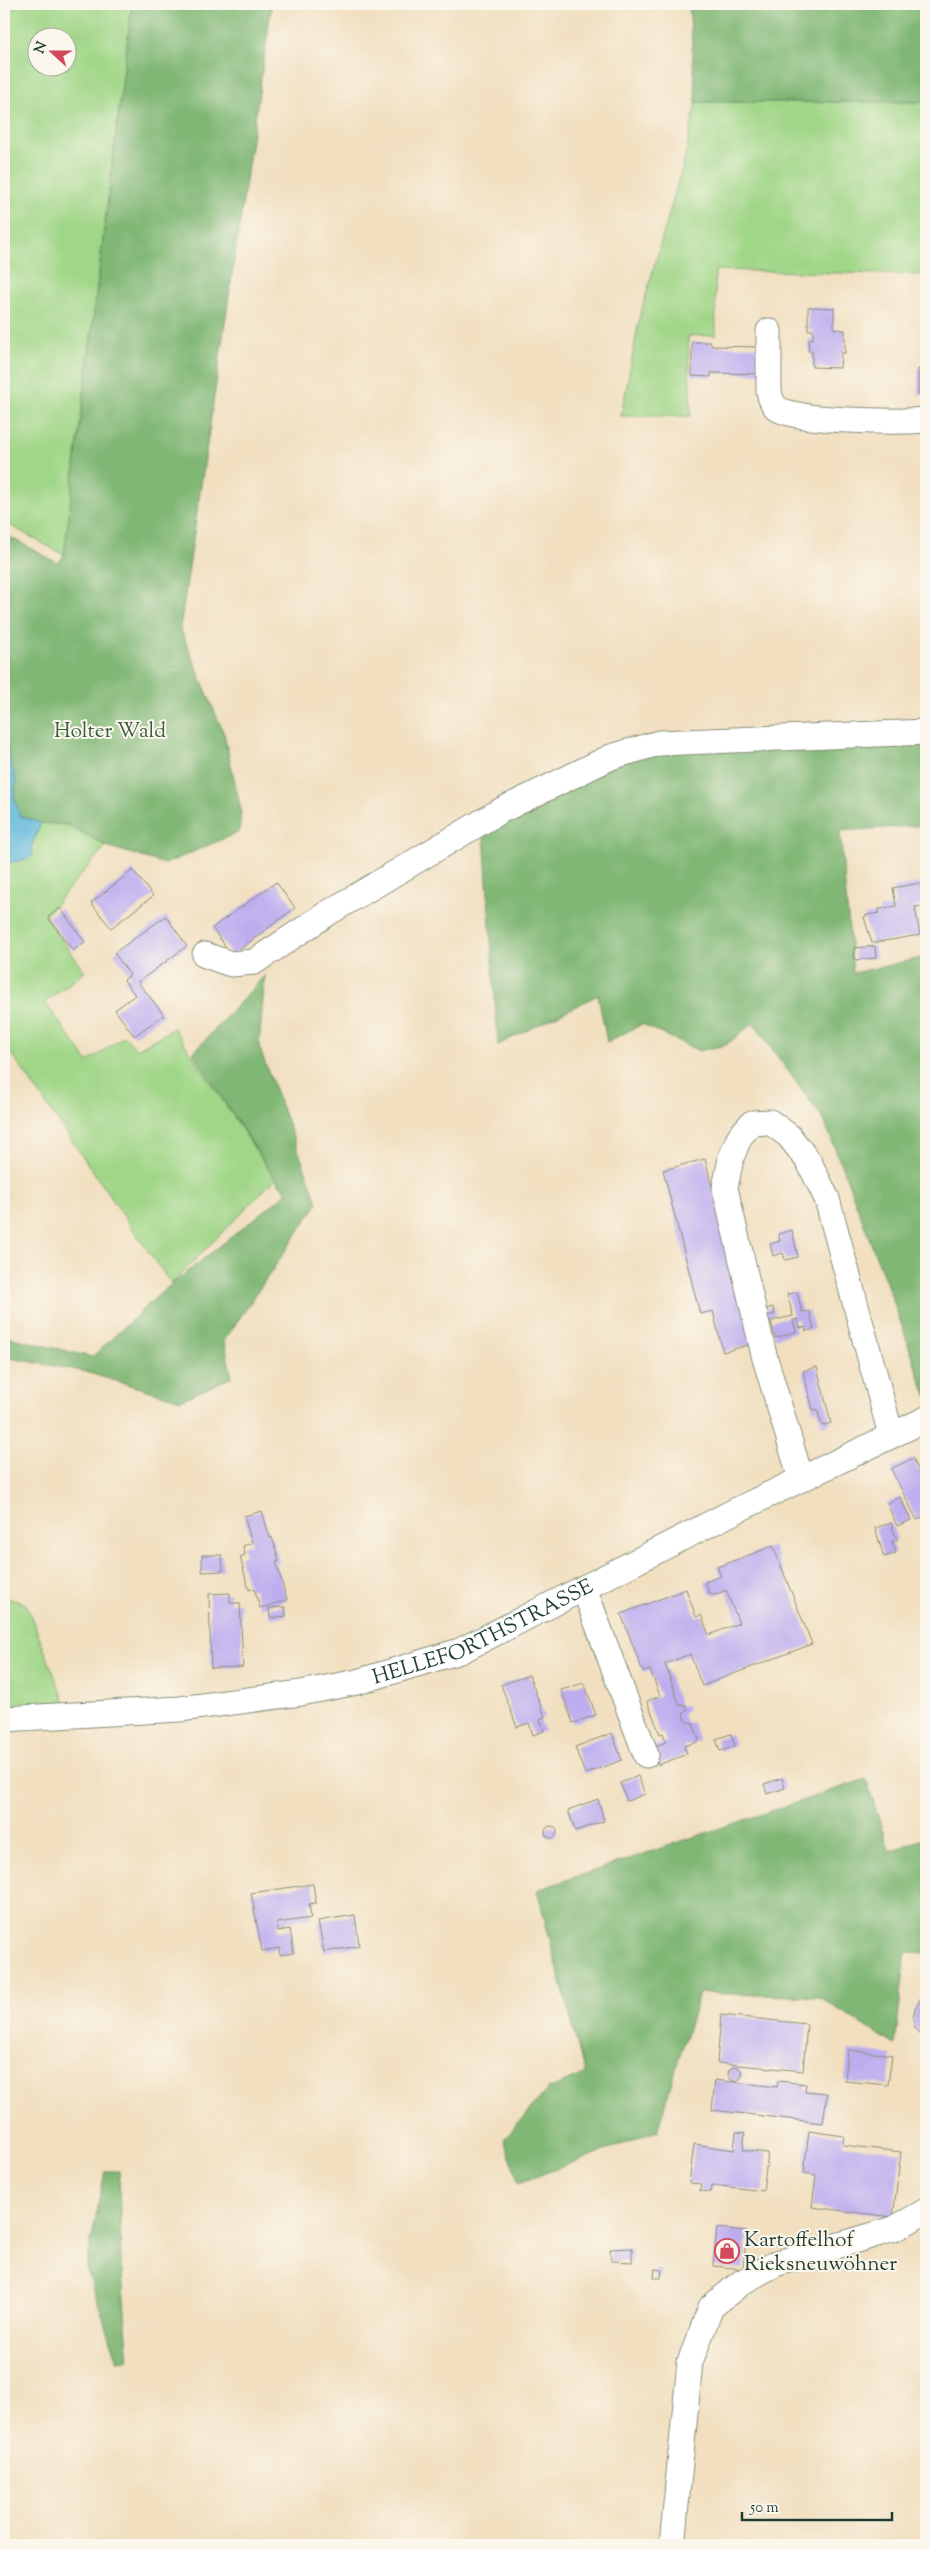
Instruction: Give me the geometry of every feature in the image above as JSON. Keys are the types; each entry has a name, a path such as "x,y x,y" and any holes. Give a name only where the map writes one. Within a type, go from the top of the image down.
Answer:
{"street":[{"path":"769,331 769,391 770,398 777,409 794,414 828,418 891,422 926,420"},
{"path":"205,955 231,964 254,962 328,913 500,811 611,757 660,743 926,732"},
{"path":"801,1479 764,1355 724,1188 731,1158 740,1136 752,1123 770,1122 789,1136 809,1162 827,1199 891,1436"},
{"name":"HELLEFORTHSTRASSE","path":"4,1719 180,1709 301,1693 357,1682 460,1651 801,1479 926,1419"},
{"path":"584,1588 646,1755"},
{"path":"672,2545 690,2362 712,2307 742,2282 775,2264 894,2229 926,2211"}],"green space":[{"path":"4,4 132,4 64,555 4,522"},
{"name":"Holter Wald","path":"132,4 272,4 180,628 224,734 241,810 239,832 165,864 106,846 69,825 41,823 20,816 14,797 16,782 4,736 4,687 9,673 4,670 4,534 58,563 64,555"},
{"path":"689,4 926,4 926,102 696,102"},
{"path":"696,102 926,102 926,275 715,270 716,335 688,336 691,416 621,416 640,316 685,158"},
{"path":"926,739 926,825 840,831 853,973 921,958 926,979 926,1396 894,1303 824,1120 753,1023 726,1045 699,1051 642,1024 607,1042 598,995 498,1045 484,835 612,764 660,749"},
{"path":"41,823 69,825 106,846 45,916 85,972 45,1002 88,1062 124,1036 137,1049 174,1028 275,1179 171,1284 4,1043 4,864 27,859"},
{"path":"265,975 259,1047 318,1203 224,1341 232,1377 181,1400 82,1371 4,1357 4,1336 92,1357 163,1291 287,1193 275,1179 193,1053"},
{"path":"4,1597 26,1604 65,1702 4,1707"},
{"path":"866,1779 889,1851 926,1838 926,1953 906,1952 895,2045 819,1997 699,1993 657,2131 519,2183 504,2139 548,2089 585,2074 537,1890"},
{"path":"105,2171 119,2171 121,2263 129,2360 118,2361 86,2267"}],"water":[{"path":"4,736 16,782 14,797 20,816 41,823 31,846 33,855 27,859 4,864"}],"building":[{"path":"808,307 834,308 834,329 845,330 845,353 841,353 840,368 812,367 812,351 808,351 809,339 813,339 813,330 808,330"},
{"path":"692,342 711,342 711,346 764,347 764,374 711,373 711,377 692,376"},
{"path":"918,369 926,369 926,394 918,395"},
{"path":"133,870 153,896 111,928 91,903"},
{"path":"276,882 295,908 232,955 212,928"},
{"path":"920,883 924,906 915,907 920,935 872,943 864,917 879,913 879,909 896,906 893,888"},
{"path":"60,908 85,942 73,951 48,917"},
{"path":"166,916 187,946 138,982 164,1015 134,1036 115,1010 135,995 124,980 130,975 114,953"},
{"path":"875,946 876,958 855,960 854,948"},
{"path":"705,1159 752,1344 723,1352 713,1311 700,1314 663,1170"},
{"path":"792,1230 798,1257 785,1260 783,1253 773,1256 770,1244 780,1241 778,1234"},
{"path":"797,1292 802,1312 809,1311 814,1329 806,1331 805,1327 800,1328 798,1319 793,1320 796,1332 775,1338 771,1321 793,1316 787,1294"},
{"path":"773,1307 775,1314 767,1316 766,1309"},
{"path":"817,1367 831,1423 822,1426 817,1409 813,1410 803,1371"},
{"path":"913,1458 926,1488 926,1516 917,1520 891,1469"},
{"path":"900,1497 911,1520 897,1526 887,1503"},
{"path":"262,1511 279,1561 276,1562 287,1600 260,1608 254,1588 249,1590 240,1557 245,1555 243,1546 252,1543 244,1516"},
{"path":"891,1523 897,1540 892,1541 896,1553 884,1557 875,1528"},
{"path":"773,1546 812,1644 702,1686 690,1654 665,1664 680,1706 686,1705 688,1710 683,1714 686,1722 693,1723 699,1739 697,1742 684,1746 687,1754 658,1765 652,1747 666,1742 663,1733 660,1734 647,1701 660,1696 650,1670 643,1672 621,1614 686,1589 696,1617 701,1615 709,1635 739,1623 726,1590 716,1595 709,1593 705,1582 721,1576 717,1567"},
{"path":"202,1555 222,1555 223,1571 202,1572"},
{"path":"230,1593 230,1603 240,1603 243,1667 211,1668 209,1594"},
{"path":"285,1607 286,1616 270,1618 269,1608"},
{"path":"529,1675 545,1717 540,1719 544,1731 533,1735 529,1723 517,1727 501,1685"},
{"path":"584,1683 596,1715 573,1723 561,1690"},
{"path":"612,1733 622,1760 585,1774 575,1747"},
{"path":"731,1734 735,1746 720,1751 716,1739"},
{"path":"638,1776 645,1794 627,1801 620,1783"},
{"path":"782,1778 785,1788 767,1794 764,1784"},
{"path":"598,1799 604,1821 575,1831 568,1810"},
{"path":"549,1826 553,1826 557,1832 553,1838 549,1838 545,1834 545,1830"},
{"path":"313,1884 316,1903 309,1904 311,1918 277,1923 278,1931 290,1929 294,1953 280,1955 279,1948 262,1951 251,1893"},
{"path":"355,1915 359,1946 324,1952 318,1921"},
{"path":"926,1996 926,2039 915,2028 913,2018 915,2008 920,2000"},
{"path":"721,2015 807,2024 803,2071 717,2063"},
{"path":"848,2050 892,2055 888,2085 845,2081"},
{"path":"735,2067 740,2069 742,2074 740,2079 735,2081 730,2079 728,2074 730,2069"},
{"path":"715,2080 777,2087 778,2081 806,2084 805,2091 827,2093 823,2123 712,2110"},
{"path":"809,2131 844,2136 843,2145 901,2152 893,2217 812,2207 816,2175 804,2173"},
{"path":"736,2132 745,2133 743,2150 768,2153 763,2191 712,2185 710,2192 700,2191 701,2184 689,2183 694,2144 734,2150"},
{"path":"717,2228 747,2231 743,2269 713,2266"},
{"path":"632,2248 632,2262 611,2261 610,2249"},
{"path":"655,2269 662,2270 661,2278 654,2278"}],"place":[{"name":"Kartoffelhof Rieksneuwöhner","path":"727,2251"}]}
